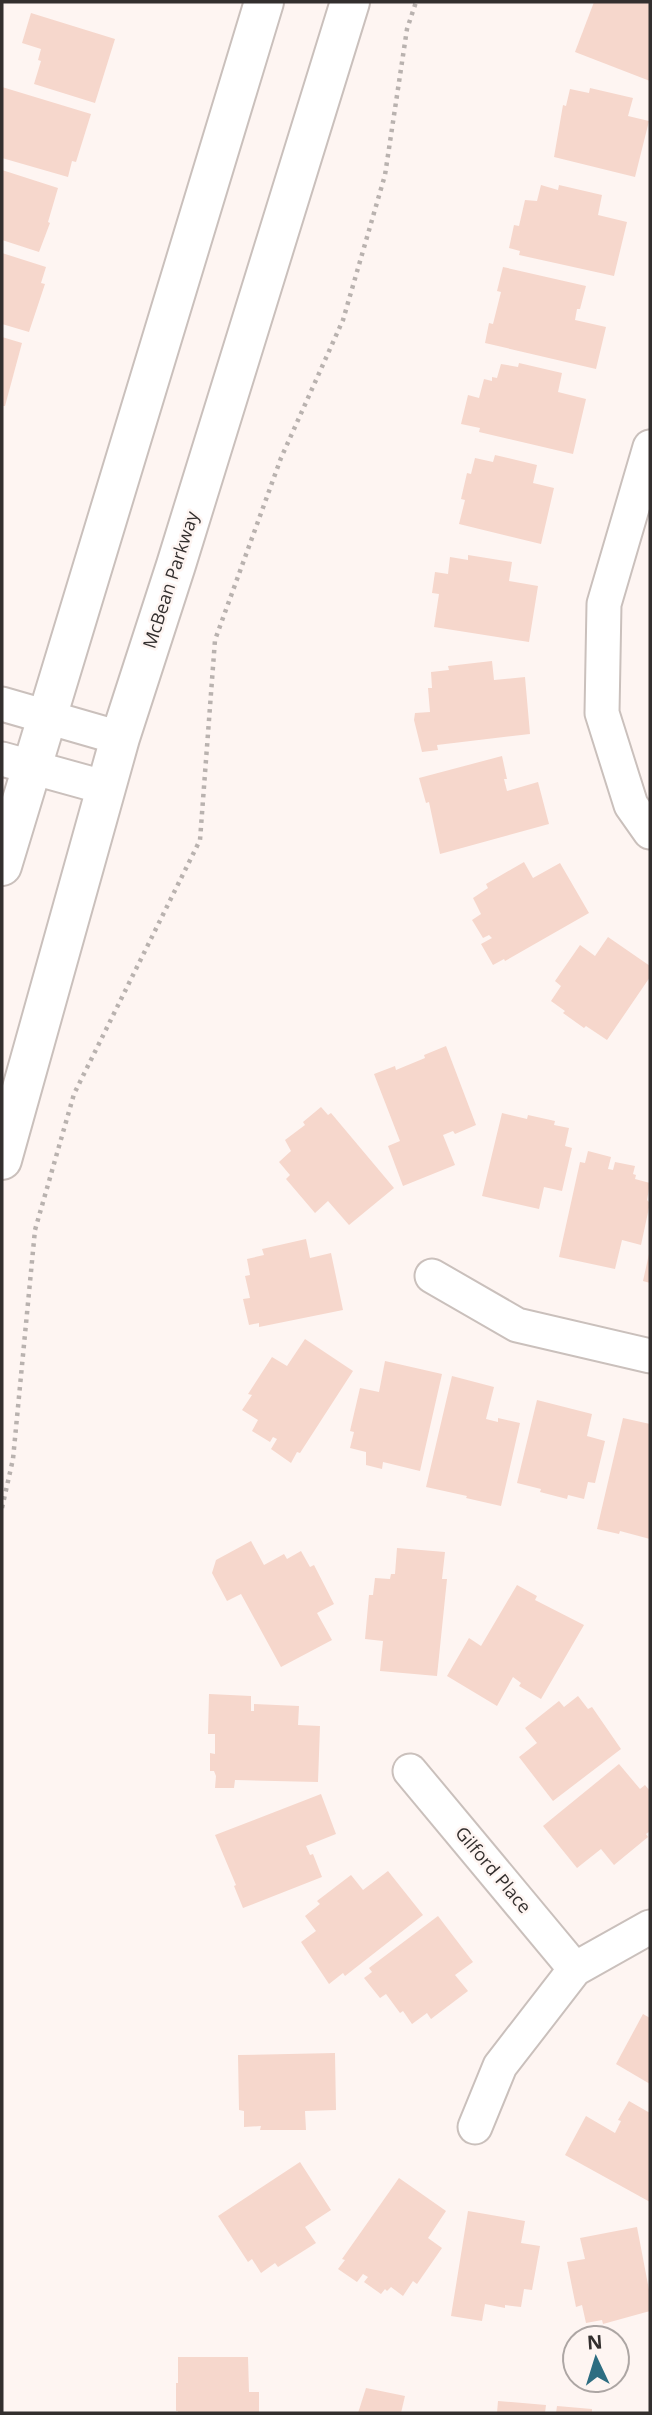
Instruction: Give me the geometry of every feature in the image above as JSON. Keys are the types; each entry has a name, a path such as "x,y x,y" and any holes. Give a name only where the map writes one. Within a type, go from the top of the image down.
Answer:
{"main road":[{"path":"2,866 17,763 46,718 264,2"},
{"name":"McBean Parkway","path":"2,1160 120,738 350,2"}],"street":[{"path":"649,462 604,604 602,713 631,805 650,832"},
{"path":"2,704 120,738"},
{"path":"17,763 107,788"},
{"path":"432,1276 517,1325 650,1356"},
{"name":"Gilford Place","path":"410,1771 575,1969"},
{"path":"475,2127 500,2066 575,1969 650,1927"}],"path":[{"path":"2,1507 13,1459 35,1230 74,1094 200,840 215,640 281,458 343,320 385,175 407,29 416,2"}],"building":[{"path":"594,2 650,2 650,81 575,52"},
{"path":"31,13 115,39 95,103 34,84 41,61 38,60 41,49 22,43"},
{"path":"2,87 91,114 76,162 72,161 68,177 2,158"},
{"path":"590,88 633,98 628,116 649,121 635,177 554,157 563,105 566,106 570,89 589,93"},
{"path":"2,170 58,188 48,222 50,223 39,252 2,240"},
{"path":"541,185 558,190 559,185 602,195 598,215 627,222 614,276 519,255 520,251 509,248 514,225 519,226 525,200 537,201"},
{"path":"2,253 46,267 41,283 45,284 29,332 2,324"},
{"path":"503,267 586,286 575,320 606,327 596,369 485,343 489,323 493,324 501,292 497,291"},
{"path":"2,337 22,343 5,406 2,406"},
{"path":"519,363 562,373 558,392 586,399 573,454 479,432 480,428 461,424 468,395 479,398 484,379 492,381 492,377 497,378 501,364 518,367"},
{"path":"495,455 537,465 533,483 554,488 541,544 459,524 465,500 461,499 467,473 471,474 475,458 493,462"},
{"path":"468,555 512,562 509,581 538,586 529,642 434,627 439,594 432,593 435,572 448,574 450,557 468,560"},
{"path":"492,661 494,680 525,677 530,734 437,745 438,750 422,752 414,720 415,713 430,712 428,688 432,688 431,672 449,670 448,666"},
{"path":"502,756 507,791 538,782 549,824 440,854 429,802 426,803 419,778"},
{"path":"524,862 533,878 560,863 589,913 505,961 504,959 493,965 481,944 492,938 489,935 483,938 472,920 481,914 473,898 488,888 486,884"},
{"path":"608,937 650,966 650,977 607,1040 586,1026 584,1028 551,1001 561,986 555,981 580,945 595,956"},
{"path":"446,1046 476,1125 455,1134 453,1131 443,1135 455,1165 403,1186 388,1146 400,1141 374,1074 395,1066 396,1070"},
{"path":"321,1107 328,1115 331,1113 394,1188 349,1225 328,1201 315,1213 286,1179 290,1175 279,1162 291,1151 285,1140 305,1125 303,1122"},
{"path":"502,1113 527,1119 528,1115 555,1121 554,1125 569,1128 565,1146 572,1148 562,1191 544,1187 539,1209 482,1196"},
{"path":"588,1151 611,1157 608,1169 613,1170 615,1162 635,1166 635,1179 650,1183 647,1200 650,1203 641,1245 622,1240 615,1269 559,1257 580,1162 585,1163"},
{"path":"306,1239 310,1258 331,1253 343,1310 259,1327 259,1323 249,1325 243,1299 250,1298 245,1276 250,1275 247,1259 264,1255 262,1249"},
{"path":"650,1254 650,1283 643,1281"},
{"path":"305,1339 353,1371 291,1463 271,1449 277,1439 273,1437 270,1442 252,1431 258,1420 242,1410 252,1395 248,1394 272,1357 287,1366"},
{"path":"385,1361 442,1374 420,1471 383,1462 382,1469 366,1465 366,1452 350,1448 354,1432 350,1431 360,1388 379,1392"},
{"path":"452,1376 494,1387 486,1419 498,1422 498,1418 520,1423 501,1506 426,1487"},
{"path":"537,1400 592,1414 587,1436 605,1441 595,1483 588,1482 584,1499 568,1495 567,1499 517,1483"},
{"path":"623,1418 650,1424 650,1539 620,1531 619,1534 597,1529"},
{"path":"251,1541 264,1565 284,1554 287,1559 301,1551 310,1567 314,1565 334,1604 317,1613 332,1640 281,1667 241,1594 227,1601 212,1573 216,1560"},
{"path":"397,1548 445,1552 442,1579 447,1579 437,1676 380,1671 383,1641 365,1639 369,1595 373,1595 375,1578 390,1579 391,1574 395,1574"},
{"path":"517,1585 537,1596 535,1600 584,1625 541,1699 519,1686 521,1683 513,1677 497,1706 447,1676 469,1638 481,1646"},
{"path":"209,1694 251,1696 251,1711 254,1711 254,1704 299,1706 298,1725 320,1726 318,1782 235,1780 234,1788 215,1788 216,1776 214,1771 210,1771 210,1753 215,1754 215,1734 208,1734"},
{"path":"578,1696 588,1709 592,1707 621,1749 553,1801 519,1757 537,1743 525,1728 559,1701 564,1707"},
{"path":"619,1764 640,1789 645,1785 650,1791 650,1831 646,1834 648,1837 614,1865 601,1849 577,1868 543,1826"},
{"path":"321,1794 336,1834 306,1846 310,1855 313,1854 322,1877 243,1908 215,1835"},
{"path":"388,1871 423,1915 345,1976 343,1973 329,1984 301,1942 316,1931 305,1916 320,1904 317,1901 351,1875 363,1890"},
{"path":"438,1916 473,1962 455,1975 468,1991 431,2019 427,2013 412,2024 386,1994 380,1998 364,1978 372,1972 369,1968"},
{"path":"643,2014 650,2018 650,2084 616,2064"},
{"path":"335,2053 336,2110 305,2111 306,2130 260,2130 261,2126 244,2127 244,2111 239,2110 238,2055"},
{"path":"629,2101 650,2113 650,2202 565,2155 586,2116 615,2133 621,2121 618,2120"},
{"path":"300,2162 331,2210 305,2227 316,2243 278,2267 275,2263 261,2273 252,2259 248,2262 218,2216"},
{"path":"399,2178 446,2211 428,2238 442,2248 417,2284 413,2281 403,2296 391,2287 381,2294 364,2282 368,2277 363,2274 357,2282 338,2269 345,2260 342,2259"},
{"path":"468,2211 525,2221 521,2243 540,2246 532,2290 524,2289 521,2307 505,2305 505,2308 485,2304 482,2321 451,2316"},
{"path":"637,2227 650,2295 650,2311 603,2324 602,2320 586,2323 582,2305 576,2307 567,2262 585,2259 580,2238"},
{"path":"178,2357 248,2357 249,2392 259,2392 259,2413 178,2413"},
{"path":"366,2388 405,2396 401,2413 358,2413"},
{"path":"498,2401 546,2405 545,2413 497,2413"},
{"path":"557,2406 592,2409 592,2413 556,2413"}]}
